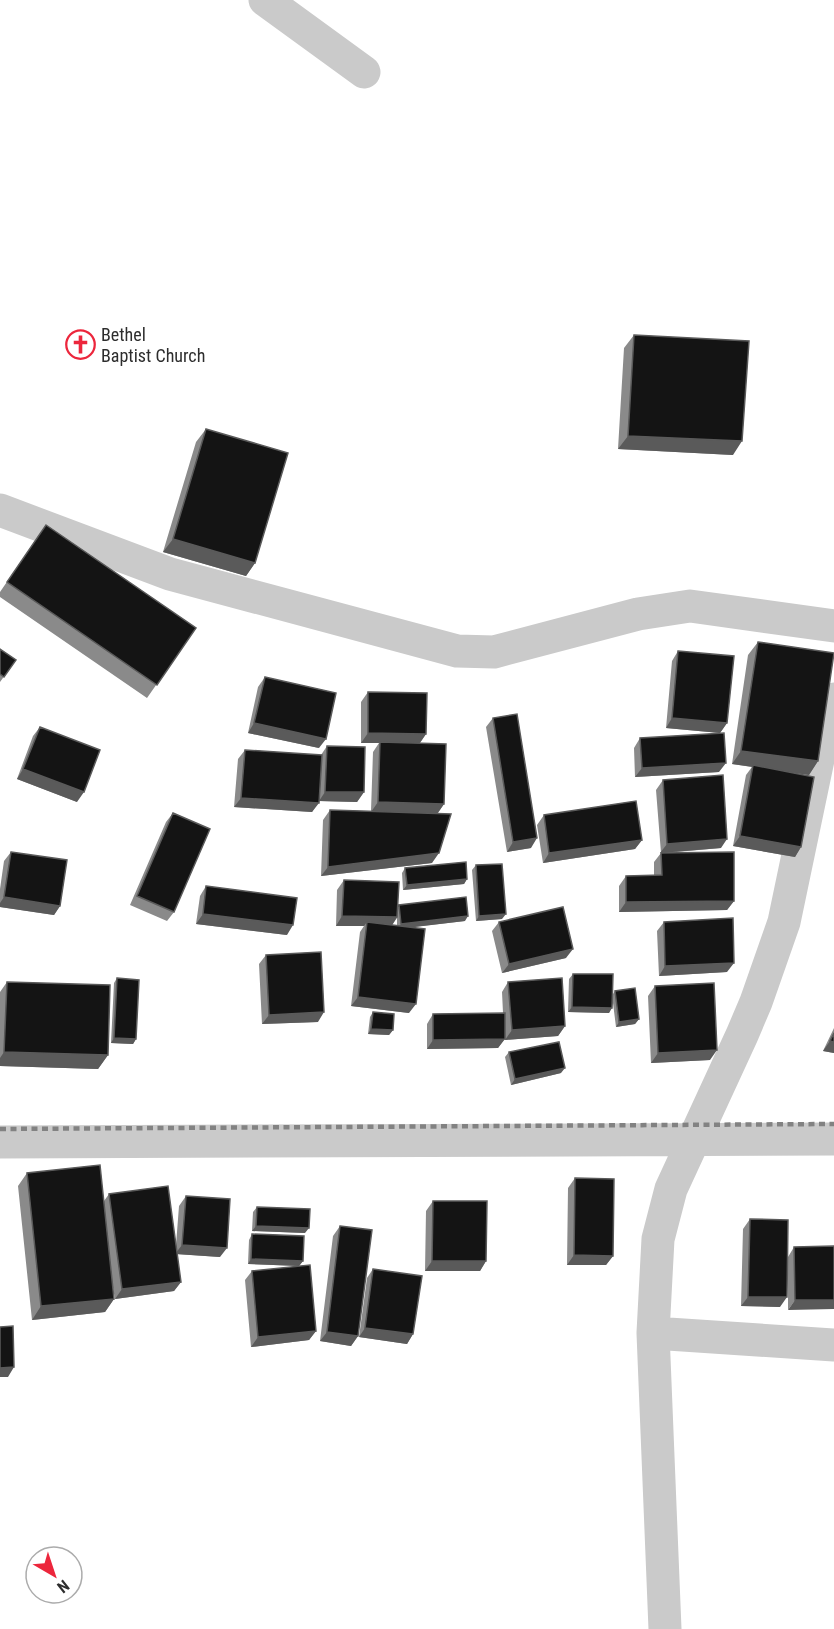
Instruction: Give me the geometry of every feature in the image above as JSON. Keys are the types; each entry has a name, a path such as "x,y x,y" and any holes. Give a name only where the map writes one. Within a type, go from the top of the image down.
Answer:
{"street":[{"path":"265,0 364,72"},
{"path":"0,510 170,573 457,651 494,652 638,614 690,606 834,626"},
{"path":"665,1629 653,1333 658,1239 671,1189 756,1002 784,922 827,750 834,699"},
{"path":"0,1142 834,1139"},
{"path":"653,1333 834,1345"}],"building":[{"path":"634,335 749,341 742,441 628,436"},
{"path":"206,429 288,453 255,563 173,539"},
{"path":"46,525 196,628 157,685 7,582"},
{"path":"758,642 834,653 818,761 741,751"},
{"path":"0,649 16,660 4,677 0,674"},
{"path":"678,651 734,656 727,723 672,718"},
{"path":"265,677 336,693 326,739 254,723"},
{"path":"368,692 427,693 426,734 368,733"},
{"path":"517,714 537,838 513,842 493,718"},
{"path":"40,727 100,750 84,792 23,769"},
{"path":"724,733 726,763 642,768 640,738"},
{"path":"380,742 446,744 444,804 378,802"},
{"path":"327,746 365,747 364,792 325,792"},
{"path":"245,750 322,755 319,803 241,798"},
{"path":"753,765 814,777 801,847 740,836"},
{"path":"723,775 727,839 667,844 663,780"},
{"path":"636,801 642,840 549,853 544,815"},
{"path":"330,810 451,814 439,853 328,867"},
{"path":"173,813 210,829 174,912 137,896"},
{"path":"11,852 67,860 60,906 4,897"},
{"path":"734,852 734,901 626,902 626,876 662,875 661,853"},
{"path":"466,862 467,879 407,885 405,868"},
{"path":"502,864 506,914 479,916 476,865"},
{"path":"344,880 399,882 397,917 342,916"},
{"path":"206,886 297,898 293,925 203,914"},
{"path":"466,897 468,916 401,924 399,905"},
{"path":"563,907 573,949 509,964 499,922"},
{"path":"733,918 734,963 665,966 664,922"},
{"path":"367,922 425,929 416,1004 358,997"},
{"path":"321,952 324,1012 269,1015 266,955"},
{"path":"573,974 613,974 612,1008 572,1007"},
{"path":"117,978 139,980 136,1039 114,1038"},
{"path":"562,978 565,1026 512,1030 508,982"},
{"path":"7,982 110,985 108,1055 4,1052"},
{"path":"714,983 717,1050 658,1053 655,986"},
{"path":"635,988 639,1019 619,1022 615,991"},
{"path":"373,1012 394,1014 393,1030 371,1029"},
{"path":"505,1013 505,1039 433,1040 433,1014"},
{"path":"559,1042 565,1068 515,1079 509,1052"},
{"path":"100,1165 114,1299 41,1306 27,1173"},
{"path":"575,1178 614,1179 613,1256 574,1255"},
{"path":"168,1186 181,1282 122,1289 109,1194"},
{"path":"186,1196 230,1199 227,1248 182,1245"},
{"path":"433,1201 487,1201 486,1261 432,1261"},
{"path":"257,1207 310,1209 309,1228 256,1226"},
{"path":"750,1219 788,1220 787,1297 748,1297"},
{"path":"340,1226 372,1230 358,1336 327,1332"},
{"path":"252,1234 304,1236 303,1261 251,1259"},
{"path":"834,1246 834,1300 795,1300 794,1247"},
{"path":"310,1265 316,1331 258,1337 252,1271"},
{"path":"373,1269 422,1276 413,1334 365,1328"},
{"path":"13,1326 14,1367 0,1368 0,1327"}],"railway":[{"path":"0,1129 834,1124"}],"place":[{"name":"Bethel Baptist Church","path":"80,344"}]}
